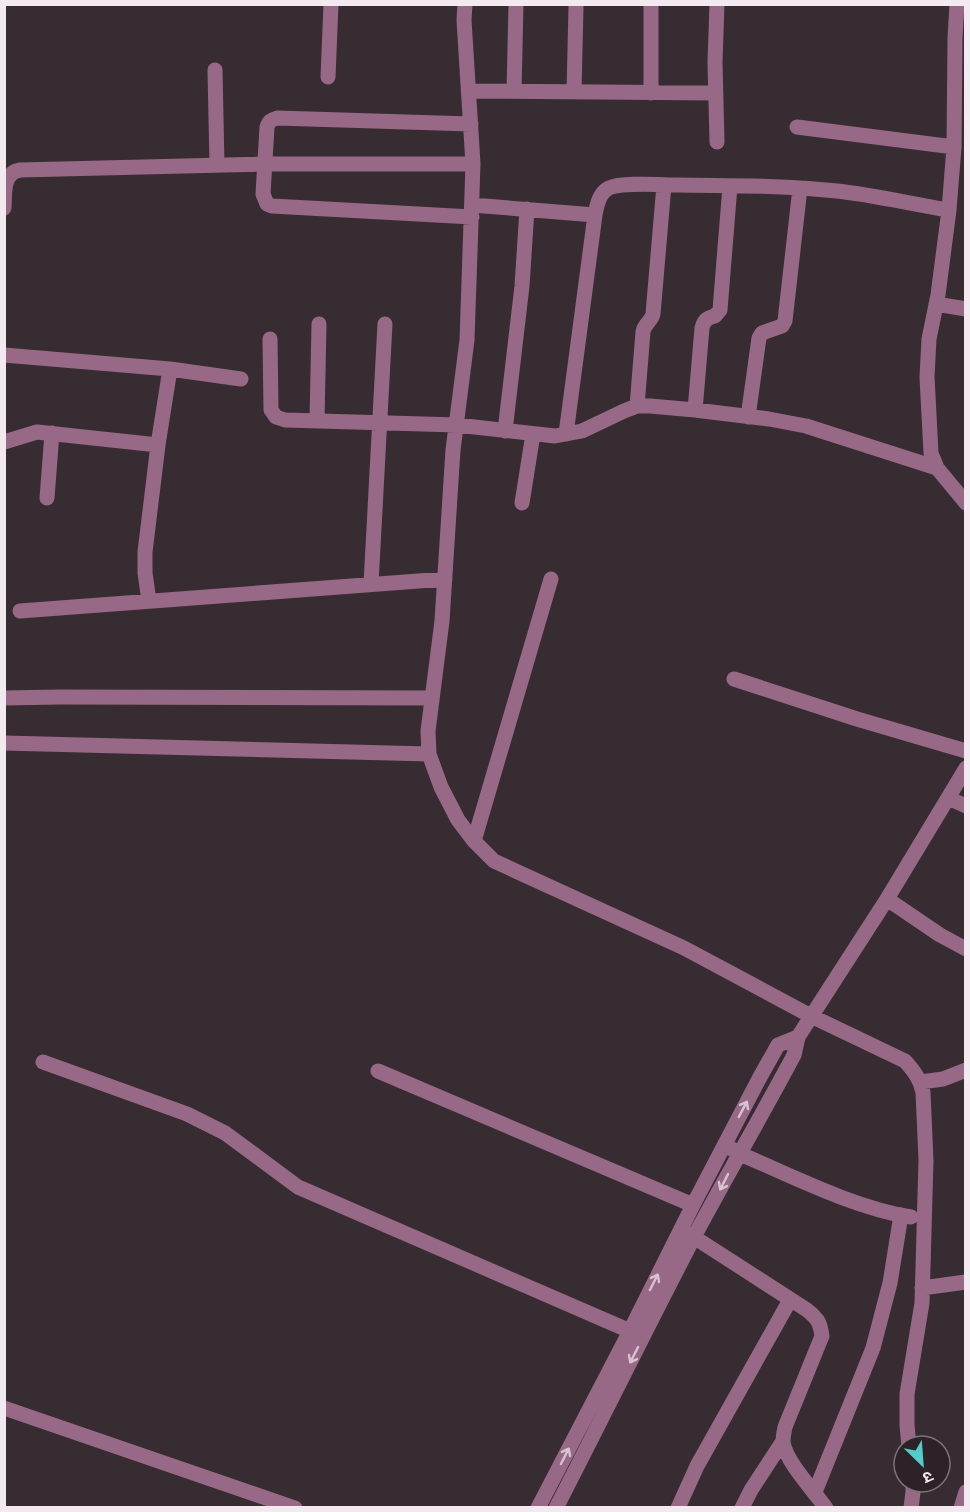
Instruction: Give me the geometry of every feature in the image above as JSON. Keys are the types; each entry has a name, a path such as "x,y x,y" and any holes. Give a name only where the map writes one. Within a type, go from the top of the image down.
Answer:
{"street":[{"path":"328,77 332,4"},
{"path":"465,4 473,164 467,340 453,450 442,621 428,732 429,754 441,787 458,820 494,861 684,948 811,1016 905,1061 914,1071 921,1082 923,1092 926,1160 922,1303 907,1394 908,1434"},
{"path":"514,92 516,4"},
{"path":"717,4 715,62 717,142"},
{"path":"957,4 954,147 949,210 929,339 927,377 931,453 937,468 966,503"},
{"path":"651,6 651,93"},
{"path":"574,92 576,7"},
{"path":"216,70 217,165"},
{"path":"469,91 716,93"},
{"path":"471,124 277,118 269,122 264,164 264,200 272,206 472,211 527,209 595,215"},
{"path":"797,127 954,147"},
{"path":"4,208 6,182 14,171 264,164 473,164"},
{"path":"566,434 595,215 598,200 603,192 611,187 664,185 800,188 839,191 949,210"},
{"path":"637,406 644,326 652,319 653,314 664,185"},
{"path":"695,410 702,328 707,318 715,316 720,310 730,186"},
{"path":"748,417 759,338 762,333 782,326 785,321 800,188"},
{"path":"504,431 522,286 527,209"},
{"path":"936,304 966,309"},
{"path":"317,421 319,324"},
{"path":"371,584 385,324"},
{"path":"270,339 272,410 276,417 285,420 457,425 555,436 582,431 637,406 650,406 806,426 937,468"},
{"path":"4,355 170,369 241,379"},
{"path":"148,601 145,552 170,369"},
{"path":"4,442 38,432 158,445"},
{"path":"47,498 52,434"},
{"path":"522,503 533,434"},
{"path":"474,840 551,579"},
{"path":"20,611 371,584 444,583"},
{"path":"734,679 966,751"},
{"path":"4,698 60,696 432,698"},
{"path":"4,743 429,754"},
{"path":"538,1508 630,1331 688,1233 723,1185 794,1055 798,1037 887,898 966,768"},
{"path":"948,798 966,806"},
{"path":"887,898 940,935 966,949"},
{"path":"556,1508 688,1233 693,1205 778,1046 798,1037"},
{"path":"43,1062 187,1114 225,1133 298,1187 630,1331"},
{"path":"921,1082 943,1079 966,1070"},
{"path":"378,1071 693,1205"},
{"path":"724,1145 738,1154 856,1202 884,1212 924,1219"},
{"path":"815,1492 873,1348 890,1283 901,1215"},
{"path":"688,1233 815,1317 820,1323 822,1336 785,1427 783,1441 742,1508"},
{"path":"922,1288 966,1282"},
{"path":"678,1508 697,1466 790,1300"},
{"path":"4,1408 295,1508"},
{"path":"783,1441 793,1465 826,1508"},
{"path":"961,1508 966,1492"}]}
